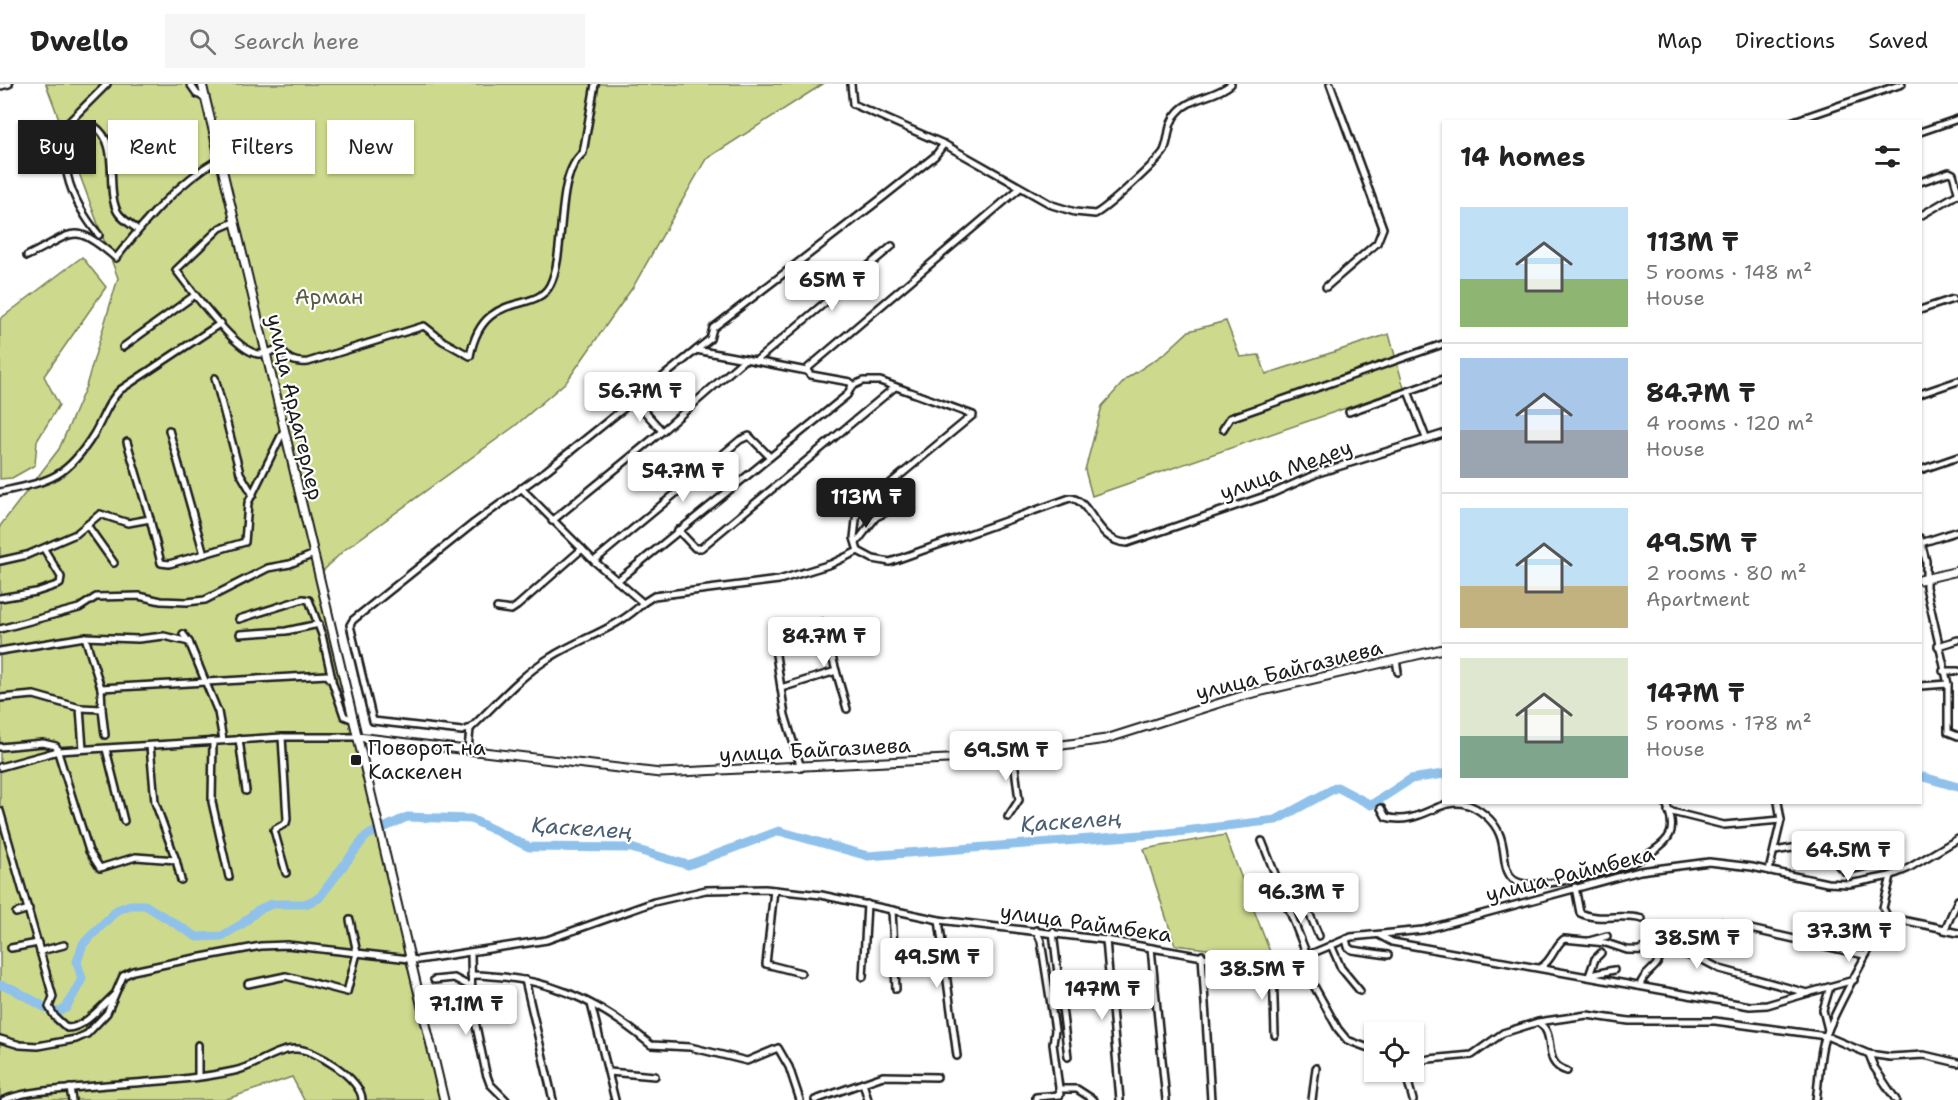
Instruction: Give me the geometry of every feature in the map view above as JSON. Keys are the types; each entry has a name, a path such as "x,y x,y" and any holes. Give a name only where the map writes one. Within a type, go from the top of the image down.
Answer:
{"main road":[{"name":"улица Ардагерлер","path":"202,84 210,120"},
{"name":"улица Ардагерлер","path":"223,174 444,1100"},
{"path":"1923,579 1958,571"},
{"name":"улица Байгазиева","path":"358,736 660,773 801,768 968,758 1106,739 1245,695 1396,660 1418,658 1442,649"}],"street":[{"path":"1,86 9,84"},
{"path":"72,120 107,84"},
{"path":"190,84 197,93 205,98"},
{"path":"234,222 220,228 176,270 195,295 249,350 266,354 281,347 292,361 308,362 424,326 470,356 477,327 486,319 507,306 545,292 550,286 557,267 562,212 569,180 583,153 595,84"},
{"path":"851,84 852,104 944,144 1020,188 1062,209 1090,214 1099,212 1162,153 1170,125 1183,106 1220,92 1231,84"},
{"path":"1326,287 1377,243 1383,228 1349,130 1330,84"},
{"path":"1797,120 1902,84"},
{"path":"1922,131 1958,119"},
{"path":"96,127 100,130 110,153 116,210 138,230"},
{"path":"617,581 847,395 852,386 872,380 973,415 856,511 855,545 858,551 831,564 779,580 654,596 604,631 553,656 538,666 470,729 462,731 373,721 351,622 710,339 713,328 935,156 944,144"},
{"path":"27,256 72,234 86,234 116,258 138,230 183,185 210,166"},
{"path":"1922,181 1949,172 1953,174 1958,193 1922,215"},
{"path":"68,174 71,190 99,235"},
{"path":"807,371 813,363 1020,188"},
{"path":"757,360 892,246"},
{"path":"123,347 195,295"},
{"path":"1922,309 1953,299"},
{"path":"0,492 45,481 65,472 94,433 108,405 120,390 221,323"},
{"path":"1222,429 1230,418 1442,344"},
{"path":"696,350 807,371 811,375 841,380 852,386"},
{"path":"552,521 745,359"},
{"path":"215,378 240,473 253,495"},
{"path":"1349,412 1442,379"},
{"path":"1922,393 1958,381"},
{"path":"678,530 695,548 700,548 895,387"},
{"path":"1408,391 1426,438"},
{"path":"634,400 662,431"},
{"path":"169,430 204,554"},
{"path":"127,441 161,563 169,564 245,542 246,511 284,430"},
{"name":"улица Медеу","path":"858,551 873,559 890,562 1074,498 1101,531 1122,543 1140,539 1271,494 1318,473 1442,434"},
{"path":"594,561 740,440 749,436 770,457"},
{"path":"1922,469 1958,457"},
{"path":"521,488 594,561 643,603"},
{"path":"855,545 876,517 903,504"},
{"path":"0,561 13,560 44,549 76,534 100,514 128,523 150,519"},
{"path":"87,525 114,563"},
{"path":"1922,543 1958,531"},
{"path":"1922,547 1926,561 1923,579 1943,671 1948,684 1948,732 1957,736"},
{"path":"0,598 36,592 60,584 62,576 44,549"},
{"path":"496,608 511,610 517,606 582,549"},
{"path":"0,629 79,608 96,597 139,596 161,601 187,602 205,600 268,568 290,564 314,554"},
{"path":"238,619 303,599 309,600 319,624 332,681 344,716 354,720"},
{"path":"822,622 847,709"},
{"path":"240,634 286,630 319,624"},
{"path":"183,634 189,642 218,712 223,740"},
{"path":"0,651 85,637 138,639 164,636 189,642"},
{"path":"85,637 101,688 105,735"},
{"path":"1938,646 1958,640"},
{"path":"780,644 775,648 785,715 801,768"},
{"path":"1396,660 1398,672"},
{"path":"781,688 836,670"},
{"path":"1943,671 1958,670"},
{"path":"101,688 205,684 304,675 327,675 332,681"},
{"path":"1922,686 1948,684"},
{"path":"0,698 34,695 80,708 102,709"},
{"path":"80,708 82,749"},
{"path":"468,749 470,729"},
{"path":"0,767 58,752 82,749 282,737 358,736"},
{"path":"282,737 287,819 286,823 274,830 286,873"},
{"path":"239,740 246,791"},
{"path":"213,741 212,802 229,877"},
{"path":"0,747 51,743 58,752 89,851 100,868 136,858 176,860"},
{"path":"150,746 155,802 181,880"},
{"path":"106,749 124,821"},
{"path":"1008,817 1019,800 1013,752"},
{"path":"1381,808 1386,817 1391,819 1422,816 1447,804 1471,806 1497,826 1503,839 1507,870 1514,880 1527,884 1602,872 1634,862 1667,839 1671,825 1666,804"},
{"path":"1769,871 1781,820 1778,804"},
{"path":"0,811 54,997 49,1007 55,1017 67,1028 73,1028 90,1017 114,994"},
{"path":"1668,811 1724,825 1781,820"},
{"path":"0,836 7,834"},
{"name":"улица Раймбека","path":"114,994 123,976 133,971 261,946 287,945 410,960 471,953 547,940 687,893 720,889 774,890 821,895 939,920 1053,932 1202,955 1260,967 1272,966 1299,959 1346,939 1423,930 1640,871 1709,862 1838,884 1891,876 1935,854 1958,839"},
{"path":"1262,841 1307,956"},
{"path":"1775,851 1792,848 1833,851 1849,843"},
{"path":"1833,851 1838,865 1844,871 1890,861"},
{"path":"1888,918 1883,908 1891,876"},
{"path":"1575,888 1580,913 1586,916 1605,918 1630,916 1642,919"},
{"path":"774,890 766,964 801,973"},
{"path":"1942,929 1948,927 1958,902"},
{"path":"863,977 867,904"},
{"path":"1287,908 1310,915 1319,936"},
{"path":"16,913 29,909"},
{"path":"892,910 896,988"},
{"path":"1888,918 1958,933"},
{"path":"1816,1100 1827,1033 1864,955 1888,918"},
{"path":"248,984 286,976 347,992 357,953 350,920"},
{"path":"939,920 957,1056"},
{"path":"1720,922 1864,955"},
{"path":"1036,930 1053,1015 1055,1030 1053,1044 1060,1095 1042,1095 1036,1097 1036,1100"},
{"path":"1053,932 1068,1057"},
{"path":"1379,935 1392,942 1750,1006 1767,1005 1854,980"},
{"path":"1587,942 1607,936"},
{"path":"1346,939 1348,947 1352,950 1388,955"},
{"path":"1106,940 1120,1100"},
{"path":"1541,967 1548,963 1561,940 1636,950 1671,951"},
{"path":"11,948 38,943"},
{"path":"40,951 64,945"},
{"path":"1331,945 1341,968 1360,991"},
{"path":"1636,950 1655,947 1701,959 1720,969 1808,993"},
{"path":"1151,948 1166,1100"},
{"path":"1640,986 1644,975 1657,965 1660,952"},
{"path":"471,953 474,1021 490,1084 506,1100"},
{"path":"1589,976 1594,959 1601,953"},
{"path":"1202,955 1211,1100"},
{"path":"1299,959 1347,1040 1364,1046"},
{"path":"1272,966 1275,1035"},
{"path":"1589,976 1614,970"},
{"path":"471,975 525,980 566,990 591,1004 651,1045 658,1047 690,1047 747,1061 778,1048 789,1067 800,1100"},
{"path":"434,980 454,978 471,987"},
{"path":"525,980 553,1100"},
{"path":"1827,1033 1823,1010 1830,987"},
{"path":"0,1039 20,1045 38,1046 76,1039 97,1025 107,1013 114,994"},
{"path":"591,1004 615,1100"},
{"path":"1053,1015 1064,1026"},
{"path":"1424,1061 1472,1055 1503,1033 1538,1022 1587,1015 1629,1020 1694,1020 1827,1033 1869,1054 1890,1057 1924,1055 1958,1063"},
{"path":"1538,1022 1546,1030 1552,1062 1556,1067 1567,1071"},
{"path":"198,1045 198,1076"},
{"path":"4,1100 18,1095 70,1088 198,1076 246,1068 295,1048 307,1051 351,1076 362,1092 362,1100"},
{"path":"1869,1054 1874,1067 1894,1098 1904,1100"},
{"path":"246,1068 254,1060"},
{"path":"1312,1100 1316,1068"},
{"path":"609,1072 655,1076"},
{"path":"815,1100 883,1076 937,1077"},
{"path":"1409,1082 1413,1100"},
{"path":"863,1083 868,1100"},
{"path":"70,1088 72,1100"},
{"path":"1059,1089 1077,1089 1094,1100"}],"green space":[{"name":"Арман","path":"46,84 823,84 706,159 633,287 567,381 515,426 343,551 319,575 444,1100 304,1100 292,1077 224,1100 0,1100 0,526 59,449 86,386 118,278 79,174 96,174 96,120 59,120"},
{"path":"82,257 106,287 44,376 59,405 37,441 35,465 12,478 0,479 0,319"},
{"path":"1226,321 1240,357 1259,355 1266,374 1389,334 1404,388 1092,496 1085,470 1102,406 1127,378 1164,354 1189,331"},
{"path":"1225,835 1272,957 1175,945 1144,849"}],"waterway":[{"name":"Қаскелең","path":"0,985 11,988 55,1013 66,1008 82,979 77,962 83,944 117,910 130,905 145,905 197,937 222,936 242,924 258,910 272,904 305,904 319,898 366,836 407,817 471,819 529,847 631,848 688,865 779,831 868,856 1168,833 1276,820 1337,787 1371,805 1411,779 1442,774"},
{"name":"Қаскелең","path":"1922,777 1958,787"}],"place":[{"name":"Поворот на Каскелен","path":"356,760"}]}
